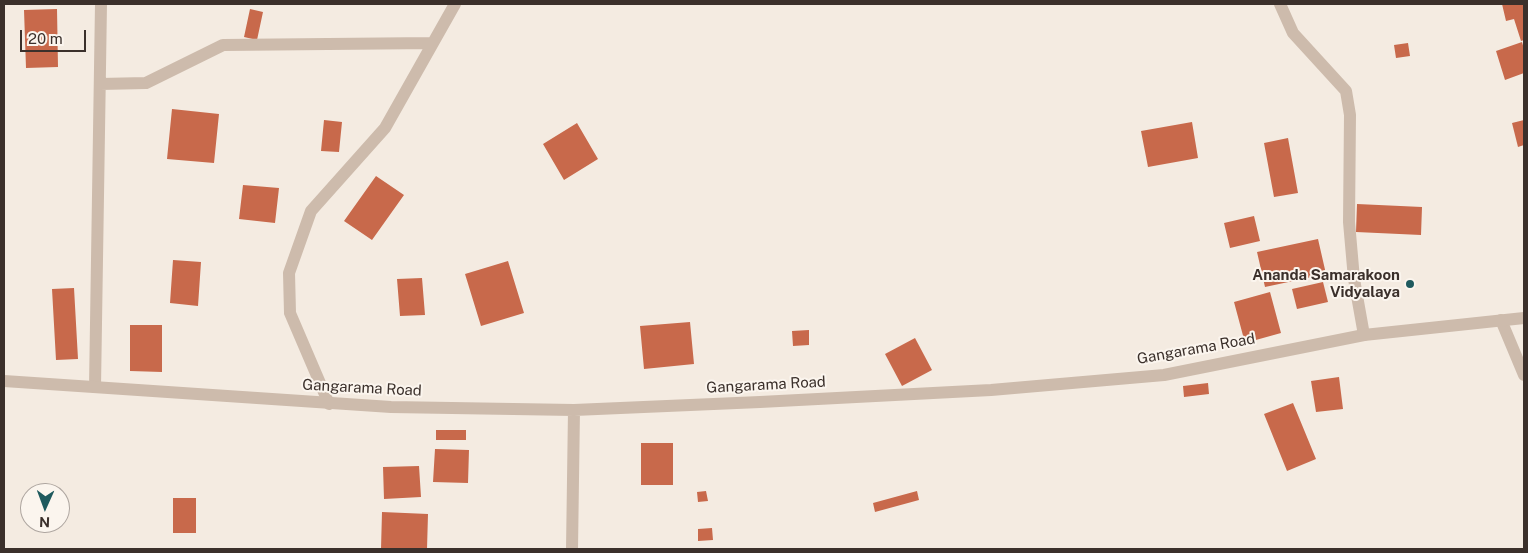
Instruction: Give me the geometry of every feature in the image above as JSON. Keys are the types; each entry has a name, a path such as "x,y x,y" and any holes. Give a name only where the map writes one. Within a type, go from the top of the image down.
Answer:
{"street":[{"path":"95,387 101,4"},
{"path":"329,404 290,313 289,273 311,211 385,128 455,4"},
{"path":"1280,4 1293,33 1346,91 1350,115 1349,222 1354,279 1364,335"},
{"path":"100,84 146,83 223,45 433,43"},
{"name":"Gangarama Road","path":"4,381 329,404 574,410 991,390 1164,374 1364,335 1524,318"},
{"path":"1501,320 1524,375"},
{"path":"572,549 574,410"}],"building":[{"path":"1502,4 1524,4 1524,40 1521,41 1514,19 1506,21"},
{"path":"57,9 58,67 26,68 24,10"},
{"path":"250,9 263,12 257,40 244,37"},
{"path":"1522,42 1524,49 1524,73 1505,80 1496,51"},
{"path":"1408,43 1410,56 1396,58 1394,45"},
{"path":"172,109 219,114 214,163 167,159"},
{"path":"324,120 342,122 339,152 321,151"},
{"path":"1524,120 1524,145 1518,147 1512,123"},
{"path":"1192,122 1198,158 1148,167 1141,131"},
{"path":"577,123 598,159 564,180 543,144"},
{"path":"1288,138 1298,193 1274,197 1264,143"},
{"path":"376,176 404,195 372,240 344,221"},
{"path":"243,185 279,188 275,223 239,219"},
{"path":"1357,204 1422,207 1421,235 1356,232"},
{"path":"1254,216 1260,241 1230,248 1224,223"},
{"path":"1318,239 1326,274 1265,287 1257,252"},
{"path":"173,260 201,262 198,306 170,303"},
{"path":"508,261 524,313 481,326 465,274"},
{"path":"422,278 425,315 400,316 397,279"},
{"path":"1323,282 1328,302 1297,309 1292,289"},
{"path":"74,288 78,359 56,360 52,289"},
{"path":"1270,292 1281,333 1245,343 1234,302"},
{"path":"690,322 694,364 644,369 640,326"},
{"path":"130,325 162,325 162,372 130,371"},
{"path":"809,330 809,345 793,346 792,331"},
{"path":"915,338 932,370 902,386 885,354"},
{"path":"1339,377 1343,409 1316,412 1311,381"},
{"path":"1208,383 1209,394 1184,397 1183,386"},
{"path":"1293,403 1316,459 1287,471 1264,414"},
{"path":"436,430 466,430 466,440 436,440"},
{"path":"641,443 673,443 673,485 641,485"},
{"path":"435,449 469,450 468,483 433,482"},
{"path":"419,466 421,497 384,499 383,467"},
{"path":"706,491 708,501 698,502 697,492"},
{"path":"917,491 919,500 875,512 873,503"},
{"path":"173,498 196,498 196,533 173,533"},
{"path":"382,512 428,514 427,549 381,549"},
{"path":"712,528 713,540 698,541 698,529"}],"place":[{"name":"Ananda Samarakoon Vidyalaya","path":"1410,284"}]}
